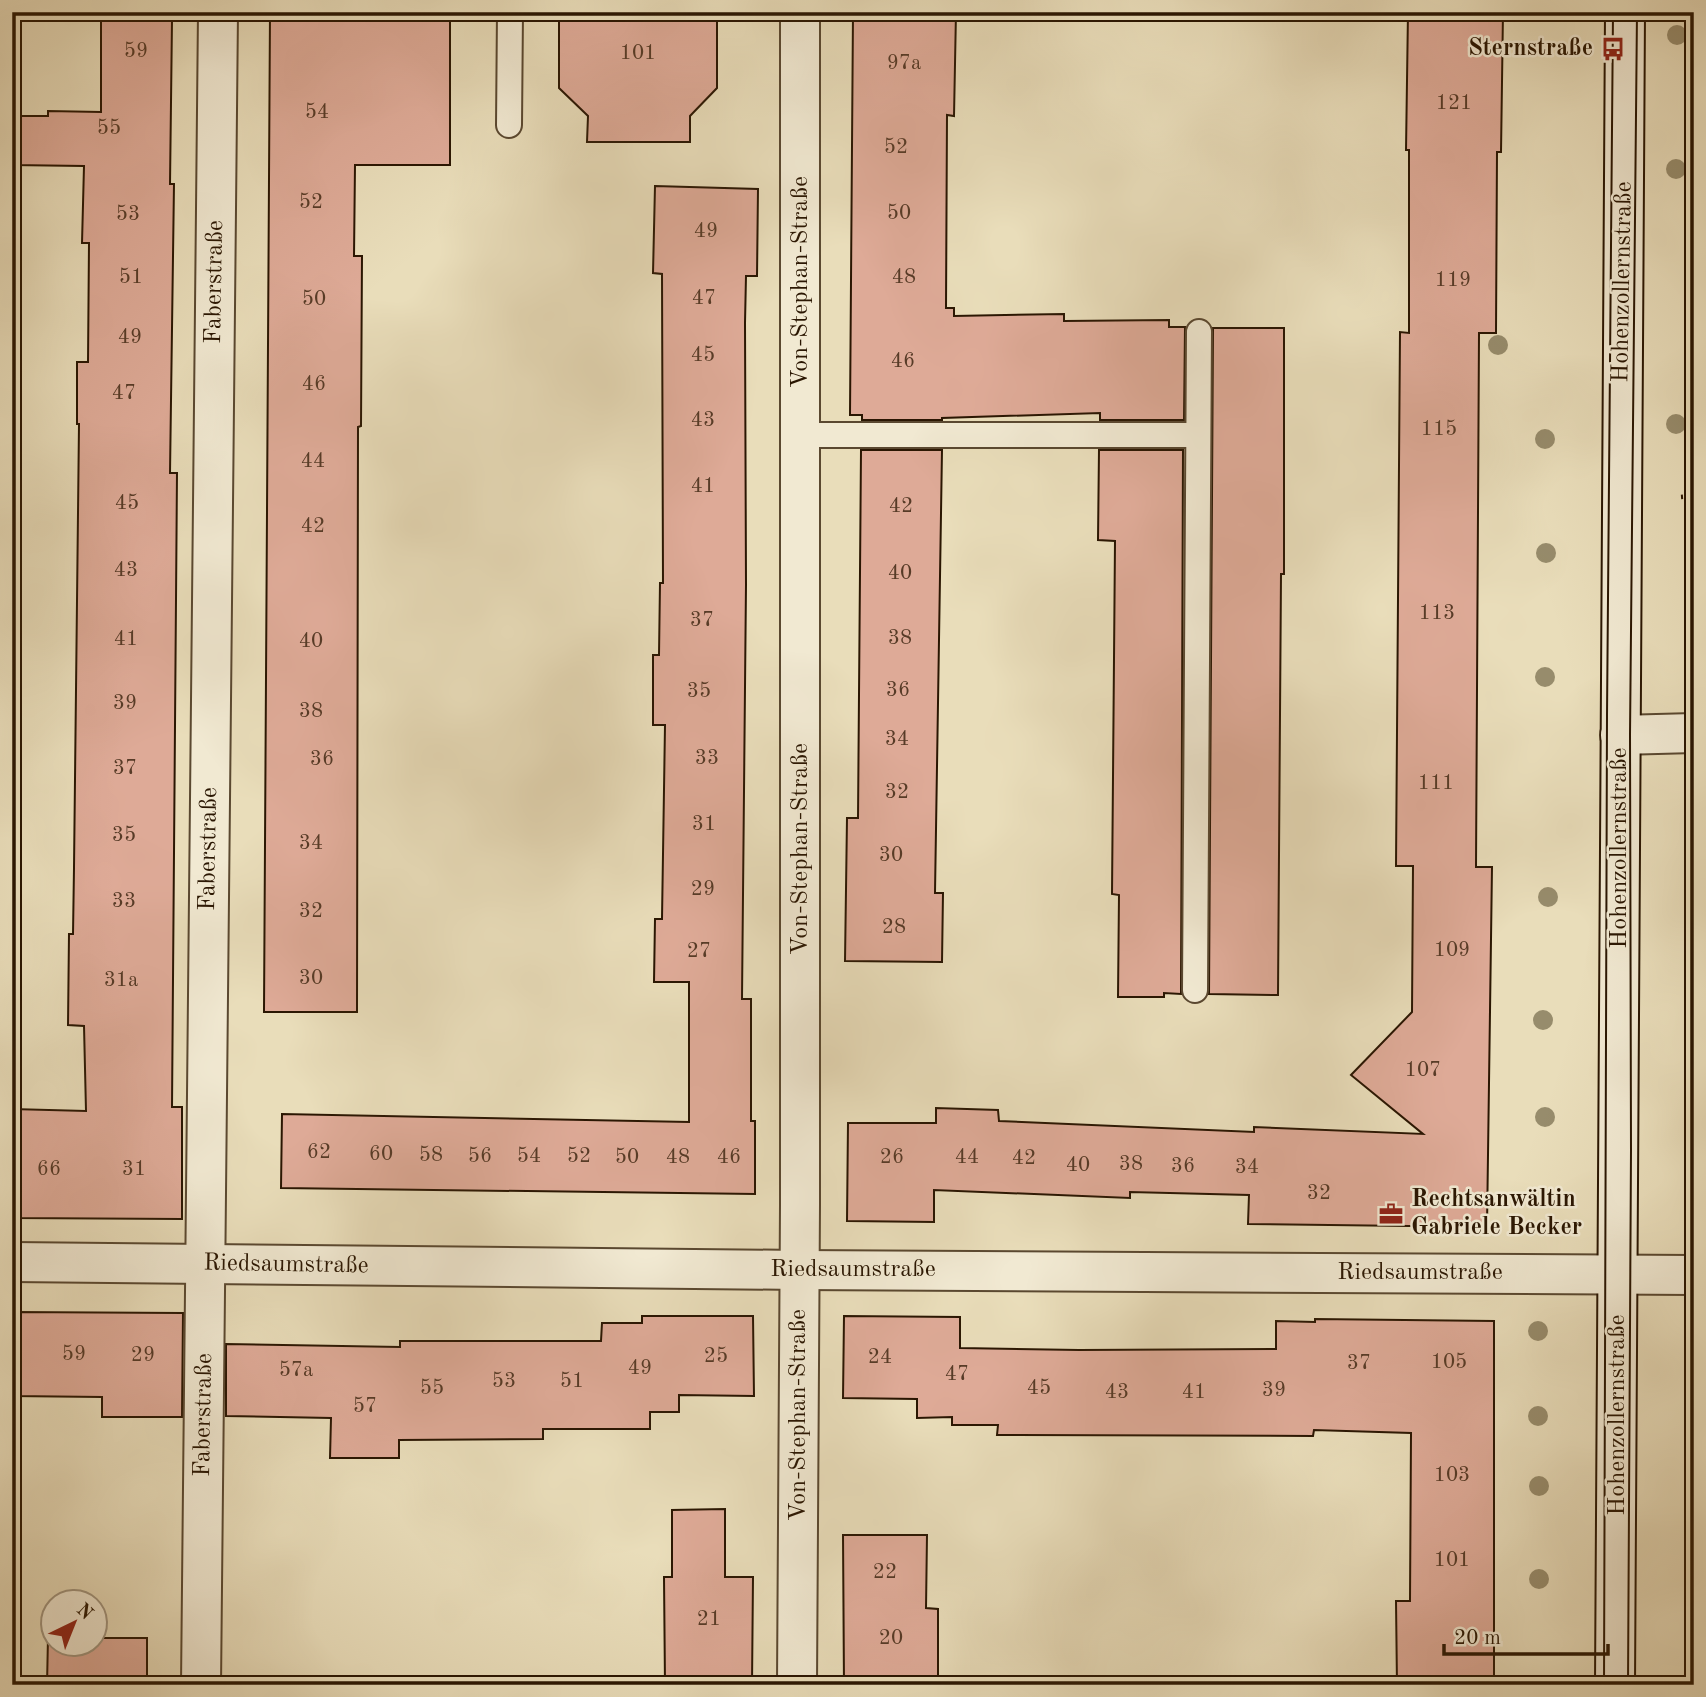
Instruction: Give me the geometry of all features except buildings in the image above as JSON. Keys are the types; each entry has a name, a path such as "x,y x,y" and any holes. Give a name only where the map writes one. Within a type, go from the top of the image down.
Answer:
{"street":[{"name":"Faberstraße","path":"201,1685 218,12"},
{"name":"Von-Stephan-Straße","path":"797,1685 800,12"},
{"name":"Hohenzollernstraße","path":"1615,1685 1625,12"},
{"path":"1620,735 1694,733"},
{"name":"Riedsaumstraße","path":"12,1262 1694,1275"}],"lane":[{"path":"509,125 510,12"},
{"path":"1195,990 1199,332"},
{"path":"801,435 1198,435"}],"path":[{"path":"1681,497 1694,496"}],"tram line":[{"path":"1604,1685 1607,716 1613,12"},
{"path":"1628,1685 1630,734 1637,12"}],"place":[{"name":"Sternstraße","path":"1613,49"},
{"name":"Rechtsanwältin Gabriele Becker","path":"1391,1214"}]}
